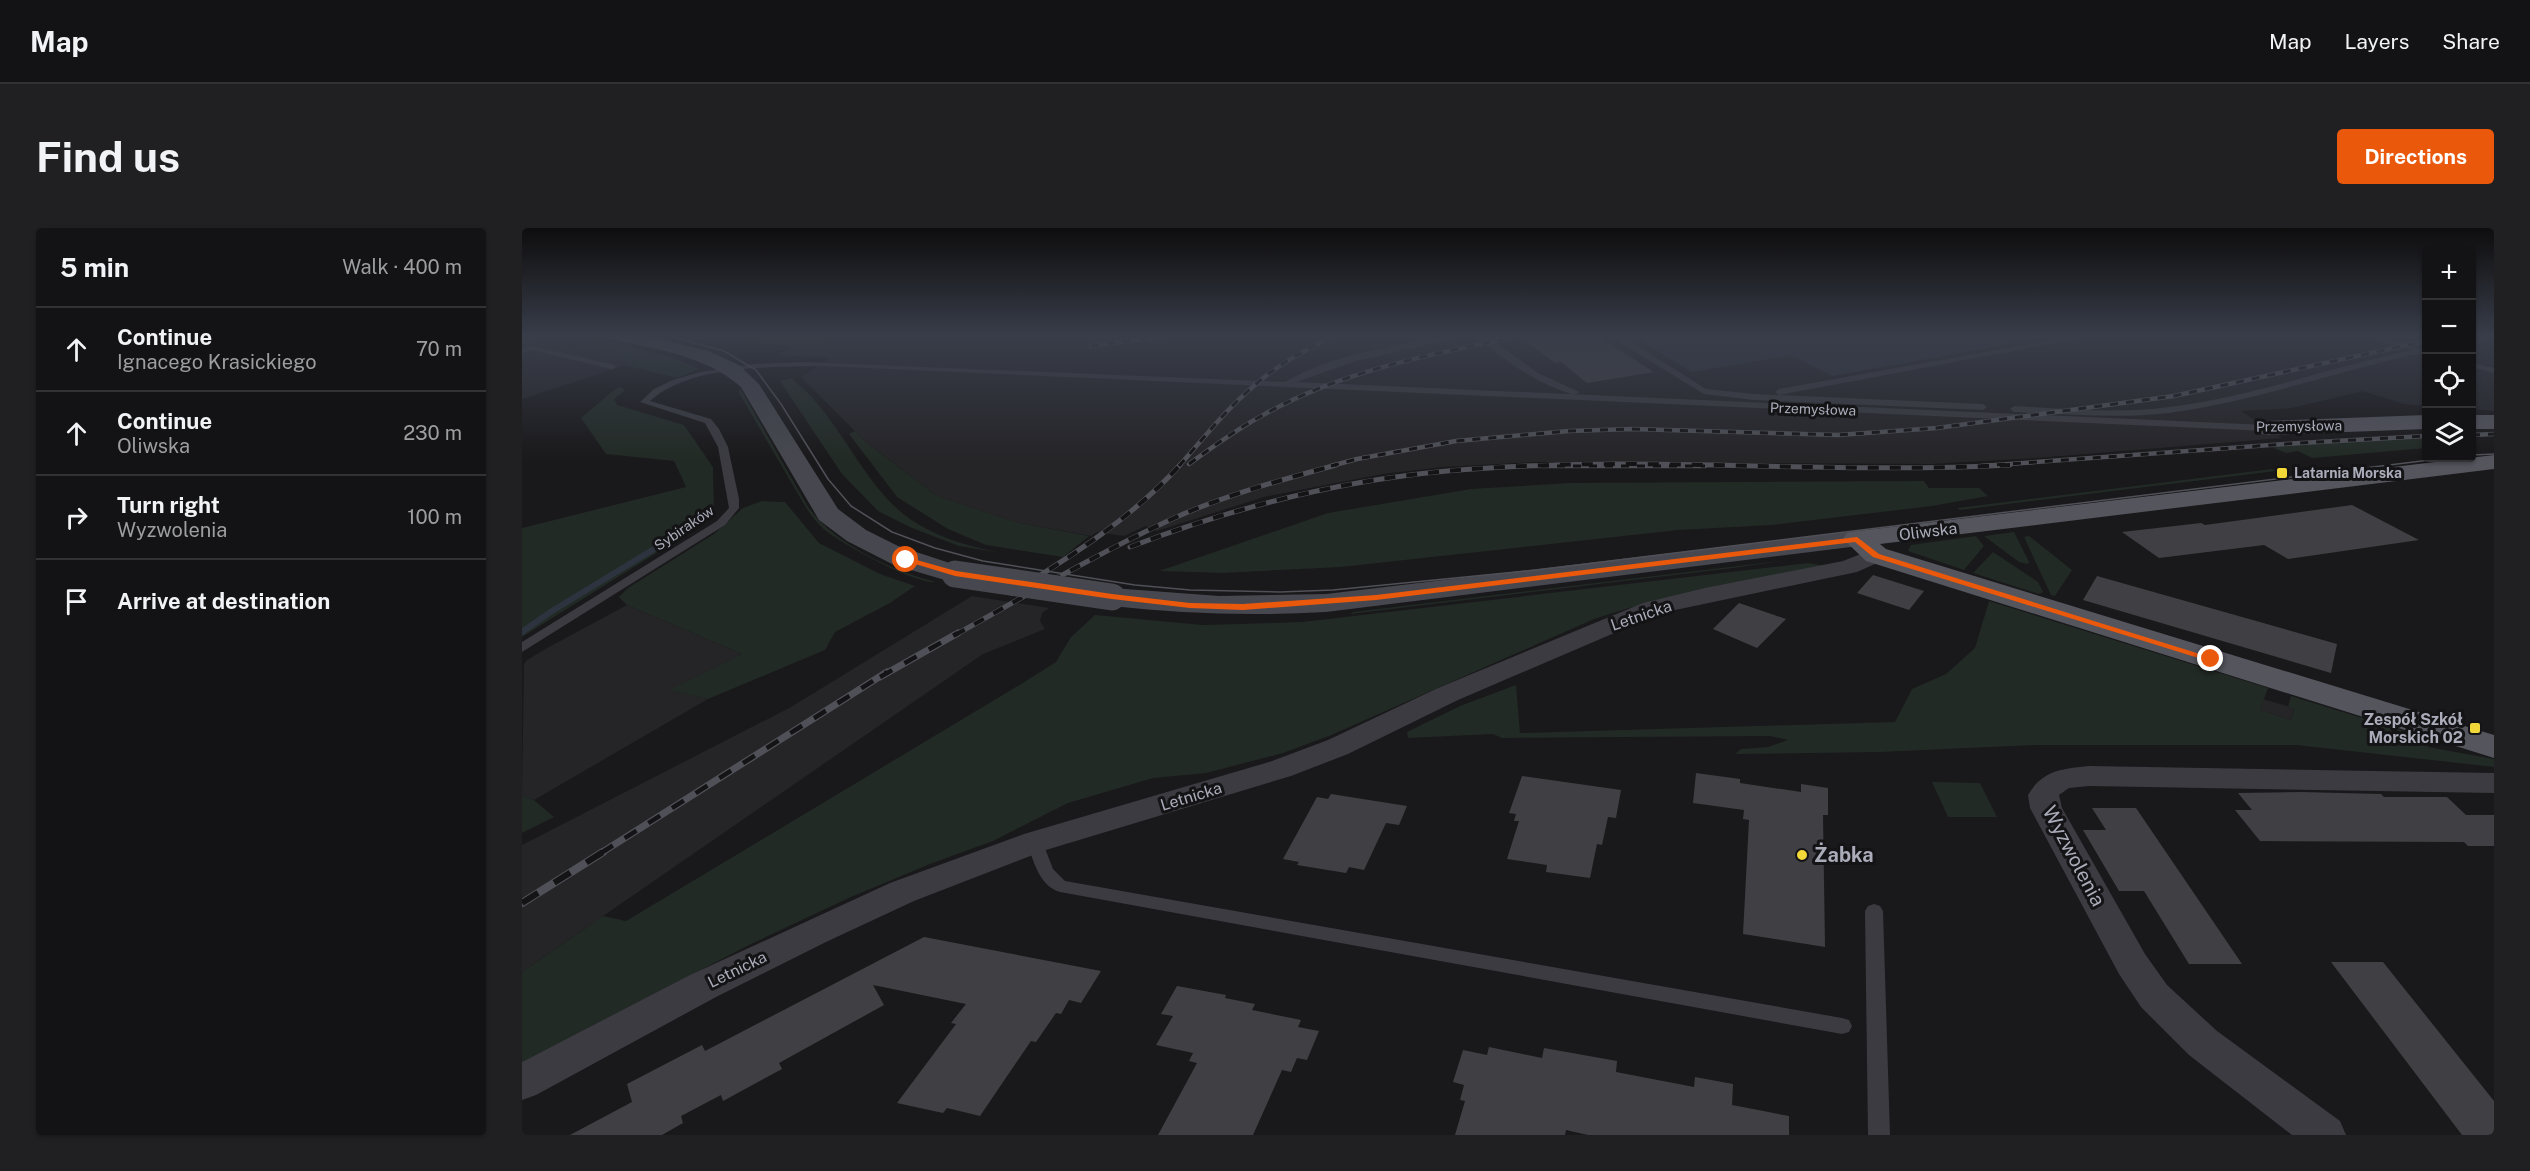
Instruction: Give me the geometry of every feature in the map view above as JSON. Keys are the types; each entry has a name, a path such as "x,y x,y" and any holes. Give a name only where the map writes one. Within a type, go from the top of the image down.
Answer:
{"main road":[{"name":"Przemysłowa","path":"2266,428 2422,422"},
{"path":"2476,422 2494,422"},
{"name":"Oliwska","path":"1867,547 2494,462"},
{"path":"1867,547 2494,747"}],"street":[{"name":"Oliwska","path":"741,377 748,384 828,514 843,527 881,549 955,574 1112,597 1190,605 1243,607 1315,604 1867,547"},
{"name":"Letnicka","path":"522,1082 703,986 813,932 902,892 1035,842 1290,765 1338,747 1448,694 1652,608 1849,567 1867,547"},
{"name":"Wyzwolenia","path":"2325,1135 2203,1043 2154,996 2132,964 2051,819 2043,795 2048,786 2058,780 2089,776 2494,783"}],"lane":[{"name":"Sybiraków","path":"522,648 693,541 729,515 734,508 720,439 714,426 708,421 644,402 658,390 676,382 696,377"},
{"name":"Przemysłowa","path":"1116,377 1578,398 1754,402 2266,428"},
{"path":"1285,385 1300,377"},
{"path":"1537,377 1552,386 1576,392 1578,398"},
{"path":"1682,377 1704,391 1754,402 2150,411 2210,402 2314,377"},
{"path":"1754,402 1879,377"},
{"path":"1035,842 1047,872 1060,886 1842,1026"},
{"path":"1874,911 1879,1135"}],"shaded area":[{"path":"522,377 588,377 522,399"},
{"path":"801,377 2422,377 2422,406 2404,404 2363,391 2292,408 2241,411 2282,438 2037,458 1931,464 1537,462 1444,467 1383,474 1264,497 1157,531 1146,526 1124,536 1097,532 1091,536 1015,522 937,496 867,443"},
{"path":"2476,377 2494,377 2494,411 2476,409"},
{"path":"792,378 818,404 865,471 889,501 903,513 918,524 947,538 1001,553 959,546 912,528 878,511 842,474 780,381"},
{"path":"620,387 625,390 614,399 617,405 684,425 713,467 714,517 522,637 522,528 686,487 674,461 606,454 581,418"},
{"path":"741,390 807,505 818,519 847,543 880,562 863,554 826,531 805,506 738,391"},
{"path":"855,431 867,443 937,496 1015,522 1089,536 1063,557 986,545 948,529 897,497 849,434"},
{"path":"2422,438 2422,448 2312,458 2298,451 2286,453 2269,446"},
{"path":"2272,469 2276,471 1960,510 1957,508"},
{"path":"1924,481 1929,488 1979,488 1988,496 1932,506 1772,525 1678,530 1341,567 1223,573 1159,571 1328,513 1471,489 1570,483"},
{"path":"762,501 785,502 819,543 880,574 915,586 890,603 835,632 825,650 708,699 669,690 742,654 627,605 619,597 628,588 714,534 743,508"},
{"path":"2014,532 2028,564 2019,562 1984,536"},
{"path":"1976,536 1984,546 1964,570 1908,551 1911,545"},
{"path":"2029,536 2072,570 2055,596 2051,595 2024,537"},
{"path":"1993,552 2038,582 2043,592 2039,594 1973,573"},
{"path":"1789,560 1733,568 1350,614 1353,612"},
{"path":"882,563 936,582 912,577 896,570"},
{"path":"1808,563 1826,566 1629,608 1594,619 1329,736 1283,753 1206,773 1153,778 1068,803 993,841 851,897 751,944 522,1062 522,972 603,916 626,921 1021,684 1056,662 1071,637 1095,615 1203,625 1302,622"},
{"path":"972,596 1049,608 1042,613 1040,621 1045,629 983,654 522,972 522,845 791,707"},
{"path":"1989,601 2268,688 2260,710 2291,720 2294,709 2288,707 2291,696 2430,739 2428,747 2494,759 2494,767 2296,745 2036,745 1880,752 1735,754 1741,749 1768,747 1788,740 1770,736 1502,738 1493,734 1408,738 1407,732 1460,706 1516,685 1520,733 1895,722 1912,689 1946,674 1975,648"},
{"path":"627,605 742,654 671,690 708,699 534,800 522,796 524,664 547,648"},
{"path":"2263,699 2294,708 2291,720 2260,710"},
{"path":"1932,782 1980,783 1997,817 1948,817"},
{"path":"522,796 534,800 554,817 522,833"}],"building":[{"path":"1580,377 1622,377 1587,383"},
{"path":"2352,505 2419,540 2288,559 2264,545 2159,558 2122,532 2201,523 2205,525"},
{"path":"1873,575 1924,591 1909,610 1857,593"},
{"path":"2097,576 2337,644 2331,673 2083,600"},
{"path":"1739,603 1786,619 1757,648 1713,629"},
{"path":"1696,773 1740,779 1740,783 1801,792 1801,784 1828,788 1828,815 1823,815 1825,947 1743,934 1749,820 1743,819 1744,810 1693,803"},
{"path":"1522,776 1621,790 1616,818 1608,817 1602,845 1597,844 1590,878 1546,872 1547,865 1507,859 1519,821 1514,821 1516,814 1509,813"},
{"path":"2238,793 2381,794 2384,797 2447,797 2466,815 2494,815 2494,846 2468,846 2464,842 2260,841 2235,810 2252,810"},
{"path":"1331,794 1407,806 1399,825 1386,823 1364,870 1349,867 1346,873 1297,865 1299,862 1283,859 1317,797 1328,799"},
{"path":"2092,808 2136,808 2242,964 2189,964 2144,891 2119,891 2083,830 2106,830"},
{"path":"924,937 1101,971 1081,1003 1069,1000 1061,1014 1056,1013 1036,1042 1031,1041 980,1116 947,1108 943,1113 897,1103 956,1024 951,1023 966,1004 873,985 884,1005 779,1063 782,1069 723,1101 721,1095 681,1116 683,1123 662,1135 570,1135 632,1102 627,1084 702,1045 705,1051"},
{"path":"2331,962 2383,962 2494,1101 2494,1135 2462,1135"},
{"path":"1177,986 1226,995 1225,998 1255,1004 1252,1010 1301,1020 1298,1027 1319,1031 1307,1060 1297,1058 1291,1072 1282,1070 1253,1135 1158,1135 1197,1063 1189,1061 1193,1053 1156,1045 1173,1016 1161,1014"},
{"path":"1489,1047 1542,1058 1544,1048 1617,1061 1616,1072 1694,1087 1695,1077 1733,1084 1732,1105 1789,1116 1789,1135 1588,1135 1566,1130 1565,1135 1455,1135 1465,1101 1460,1100 1464,1085 1453,1082 1463,1050 1487,1055"}],"waterway":[{"path":"522,632 552,611 682,532"}],"tram line":[{"path":"761,377 828,479 851,506 892,532 935,548 983,561 1135,585 1190,590 1280,592 1333,590 1537,570 2422,461"},
{"path":"2476,455 2494,454"}],"railway":[{"path":"1179,466 1244,394 1264,377"},
{"path":"1189,464 1255,419 1296,398 1350,377"},
{"path":"1331,466 1456,441 1569,431 1632,429 1838,435 1937,428 2174,396 2260,377"},
{"path":"2476,435 2494,434"},
{"path":"1985,466 2422,436"},
{"path":"1130,547 1207,520 1285,498 1365,482 1447,471 1587,464 1869,468 1985,466"},
{"path":"1012,593 1101,535 1142,502 1180,465"},
{"path":"955,635 1090,560 1192,510 1274,482 1336,465"},
{"path":"1985,466 2010,465"},
{"path":"1541,466 1705,466"},
{"path":"880,677 958,633"},
{"path":"601,853 887,672"},
{"path":"522,903 603,852"}],"place":[{"name":"Latarnia Morska","path":"2282,473"},
{"name":"Zespół Szkół Morskich 02","path":"2475,728"},
{"name":"Żabka","path":"1802,855"}],"route":[{"path":"906,560 955,574 1112,597 1150,602 1243,607 1376,598 1857,539 1876,555 2211,659"}]}
